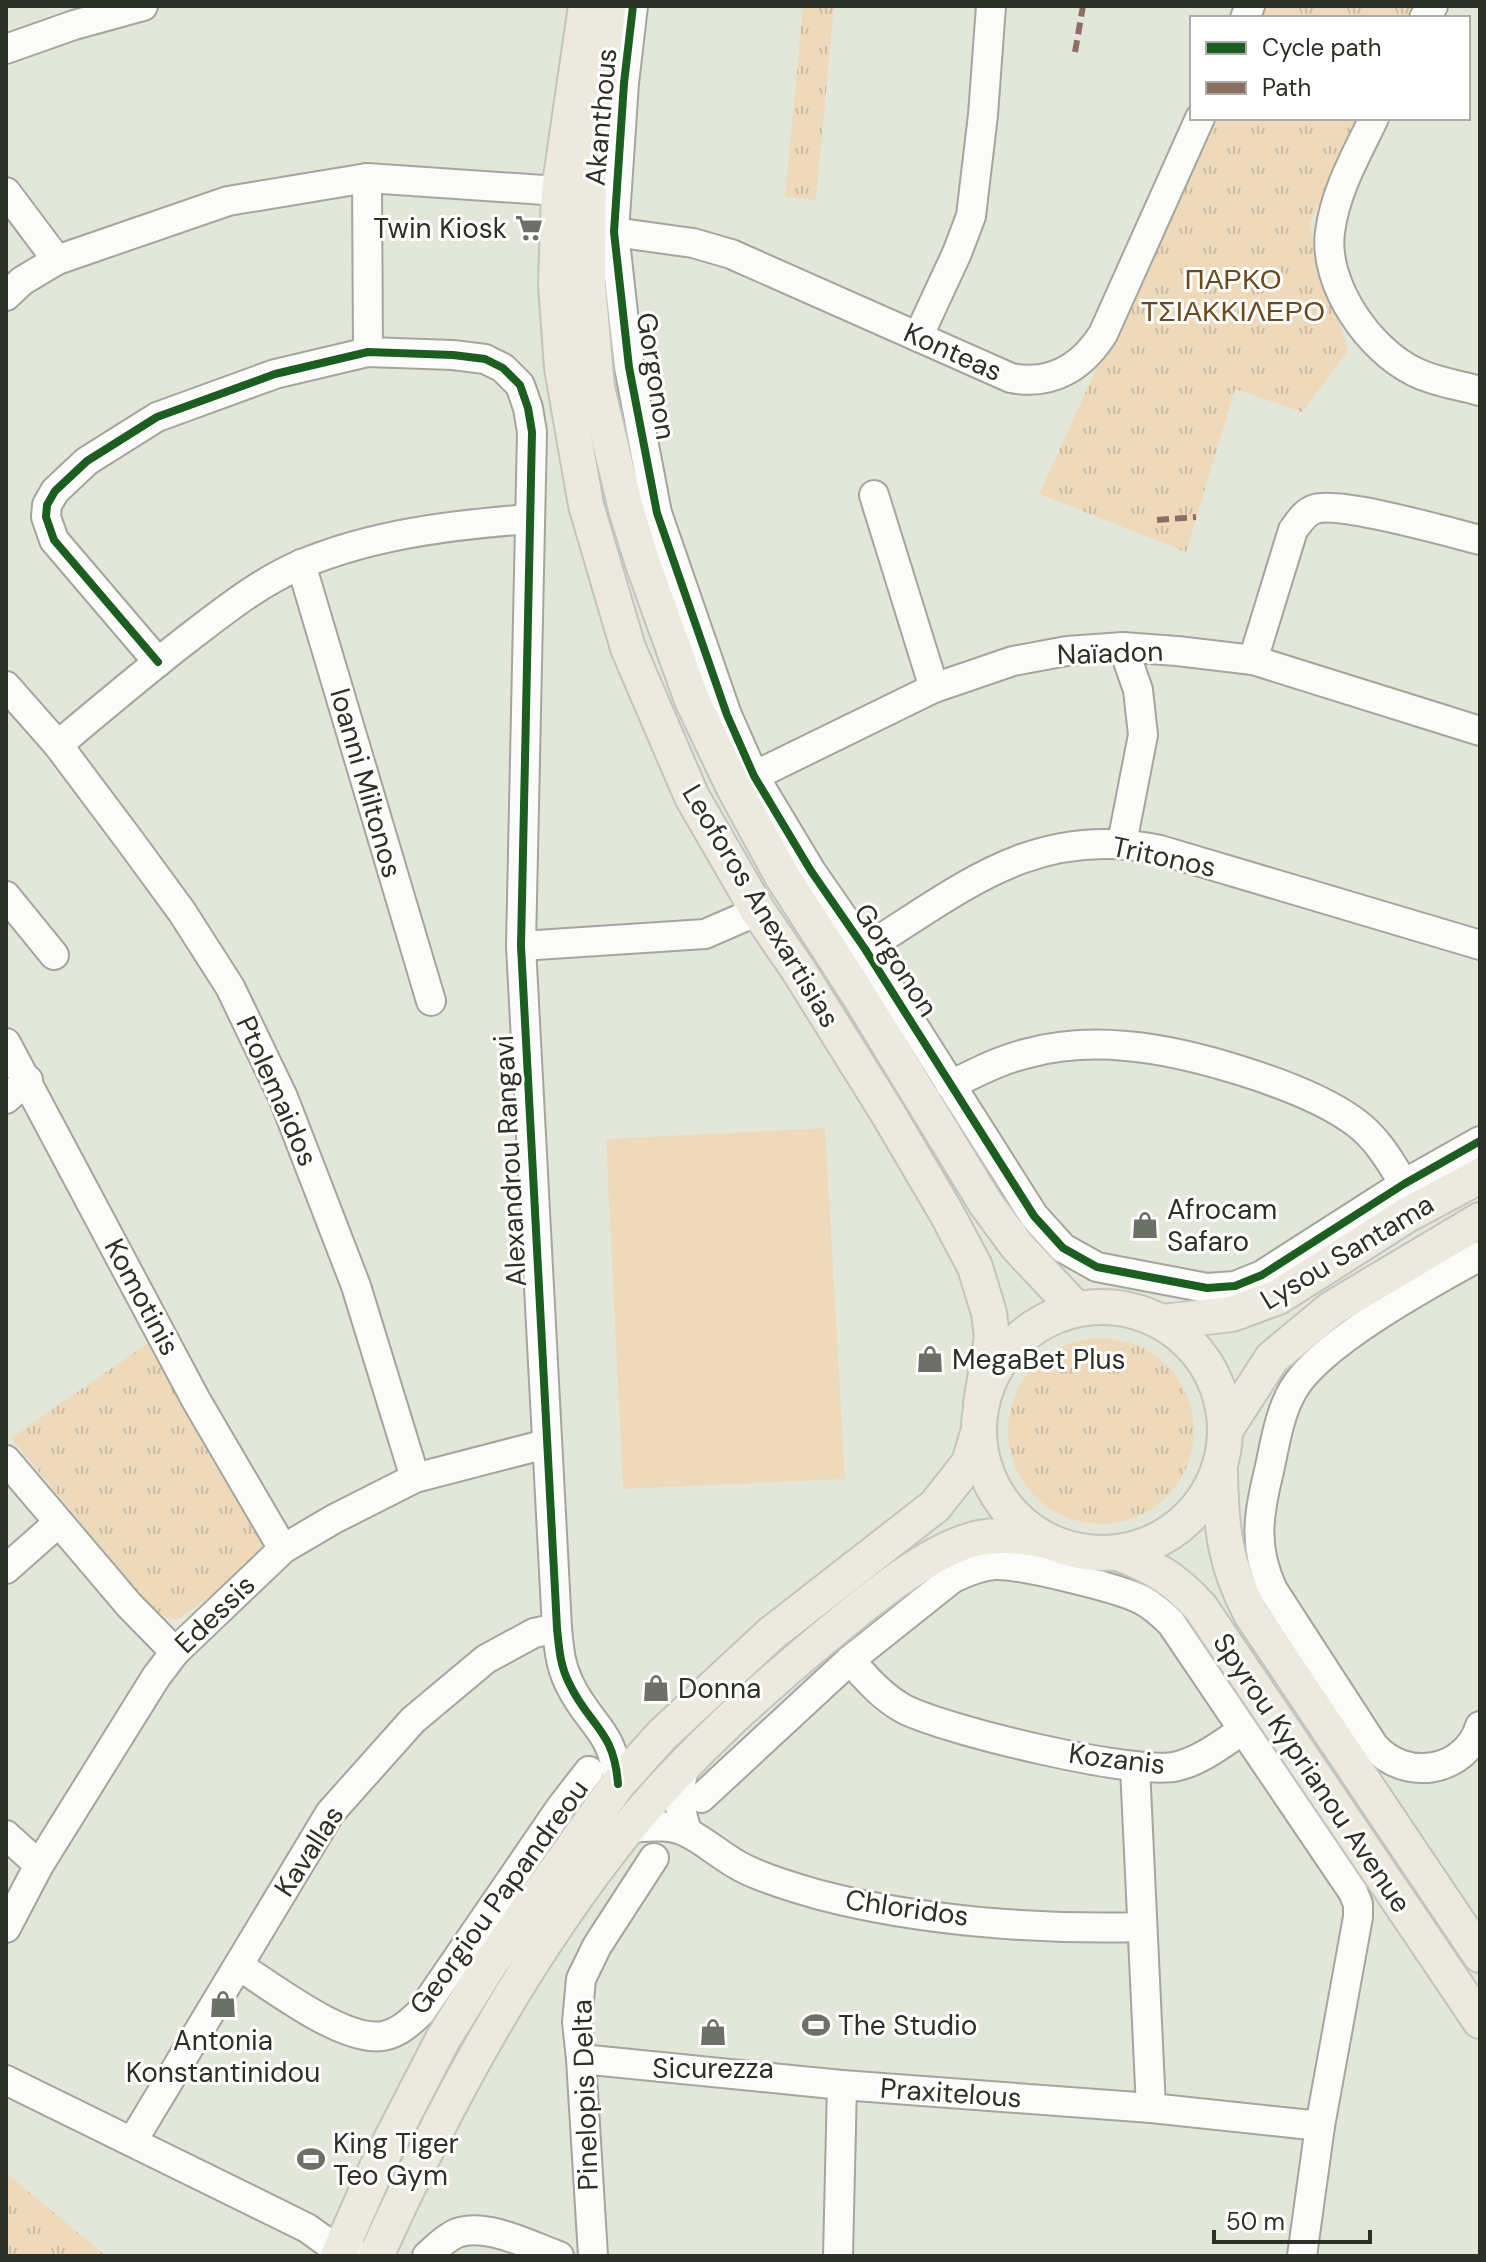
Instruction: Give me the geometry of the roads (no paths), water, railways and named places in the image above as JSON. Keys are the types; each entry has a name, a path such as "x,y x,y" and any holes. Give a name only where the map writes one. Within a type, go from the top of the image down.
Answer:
{"main road":[{"name":"Leoforos Anexartisias","path":"586,6 559,191 556,284 562,368 586,505 628,648 685,784 758,911 887,1112 975,1267 984,1290 992,1337 980,1418"},
{"name":"Leoforos Anexartisias","path":"608,6 589,163 588,284 597,388 642,561 692,700 734,788 782,876 986,1204 1017,1246 1076,1309"},
{"name":"Lysou Santama","path":"1163,1322 1232,1314 1266,1302 1300,1285 1407,1215 1480,1176"},
{"name":"Lysou Santama","path":"1226,1429 1272,1358 1310,1325 1331,1309 1480,1220"},
{"path":"345,2254 359,2208 443,2039 604,1777 662,1735 772,1633 935,1506 969,1463 992,1372 1014,1343 1043,1321 1076,1309 1106,1306 1136,1311 1163,1322 1189,1342 1209,1367 1222,1397 1226,1429 1220,1471 1204,1502 1181,1527 1151,1545 1118,1553 1080,1552 1045,1540 1018,1536 978,1538 958,1544 917,1567 856,1611 750,1702 628,1828 561,1920 483,2042 414,2172 376,2256"},
{"path":"980,1418 983,1465 997,1495 1018,1521 1045,1540"},
{"name":"Spyrou Kyprianou Avenue","path":"1220,1471 1225,1548 1238,1590 1251,1614 1480,1955"},
{"name":"Spyrou Kyprianou Avenue","path":"1118,1553 1156,1568 1177,1583 1201,1608 1480,2021"}],"street":[{"path":"6,49 72,15 143,6"},
{"name":"Akanthous","path":"614,232 624,83 633,6"},
{"path":"918,337 971,216 991,6"},
{"name":"Konteas","path":"614,232 713,247 1011,378 1043,380 1072,369 1093,349 1103,334 1199,120"},
{"path":"1373,120 1340,187 1329,234 1332,261 1341,291 1355,319 1384,351 1414,372 1480,391"},
{"path":"6,296 22,281 57,260 228,201 367,178 559,191"},
{"path":"367,178 368,352"},
{"path":"6,192 57,260"},
{"name":"Gorgonon","path":"614,232 629,367 657,513 727,715 754,776 811,871 865,949 1042,1228 1073,1256 1097,1267 1207,1288 1235,1286 1273,1269 1404,1184 1480,1141"},
{"name":"Alexandrou Rangavi","path":"158,662 54,540 46,517 47,505 55,491 87,461 157,417 275,374 368,352 485,359 503,368 520,385 532,432 521,946 557,1628 560,1661 578,1699 612,1747 616,1760 604,1777"},
{"path":"874,495 934,688"},
{"path":"1253,660 1293,530 1303,516 1315,509 1348,509 1480,540"},
{"path":"58,745 250,591 301,564 355,545 410,533 529,519"},
{"name":"Ioanni Miltonos","path":"301,564 431,1001"},
{"path":"1122,843 1143,735 1138,690 1123,647"},
{"name":"Naïadon","path":"754,776 934,688 1013,661 1067,651 1123,647 1253,660 1480,731"},
{"name":"Ptolemaidos","path":"6,686 58,745 182,912 230,987 283,1097 356,1286 415,1478"},
{"name":"Tritonos","path":"865,949 978,878 1022,857 1072,846 1122,843 1160,850 1480,945"},
{"path":"6,896 54,955"},
{"path":"521,946 705,934 758,911"},
{"name":"Komotinis","path":"6,1043 196,1400 283,1549"},
{"path":"950,1085 996,1063 1049,1049 1122,1045 1164,1052 1279,1085 1337,1111 1367,1132 1380,1146 1404,1184"},
{"path":"6,1099 28,1080"},
{"path":"1480,1256 1339,1344 1309,1369 1292,1391 1262,1499 1259,1551 1273,1590 1374,1746 1396,1765 1417,1769 1453,1760 1471,1745 1480,1726"},
{"name":"Edessis","path":"6,1928 39,1865 156,1677 175,1652 283,1549 415,1478 546,1444"},
{"path":"6,1460 129,1605 175,1652"},
{"path":"6,1569 58,1523"},
{"path":"701,1798 850,1660 953,1578 984,1566 1014,1567 1128,1593 1151,1605 1171,1623 1353,1892 1358,1904 1320,2126 1302,2256"},
{"name":"Kavallas","path":"132,2142 330,1813 413,1720 486,1659 534,1633 557,1628"},
{"name":"Kozanis","path":"850,1660 886,1697 917,1715 1056,1752 1135,1767 1179,1766 1204,1755 1243,1730"},
{"name":"Alexandrou Rangavi","path":"592,1717 627,1737 662,1735"},
{"path":"684,1767 678,1799 687,1832"},
{"path":"1135,1767 1151,2108"},
{"name":"Georgiou Papandreou","path":"239,1966 341,2030 365,2036 385,2036 403,2029 420,2013 561,1807 604,1777"},
{"name":"Chloridos","path":"628,1828 652,1826 687,1832 747,1870 820,1895 887,1909 1056,1926 1142,1927"},
{"path":"6,1835 39,1865"},
{"name":"Pinelopis Delta","path":"593,2256 577,2022 581,1979 597,1946 654,1858"},
{"name":"Praxitelous","path":"581,2059 842,2085 1151,2108 1320,2126"},
{"path":"6,2080 307,2228 345,2254"},
{"path":"838,2256 842,2085"},
{"path":"307,2228 336,2228 359,2208"},
{"path":"427,2256 444,2240 459,2233 481,2229 559,2256"}],"place":[{"name":"Twin Kiosk","path":"529,228"},
{"name":"Afrocam Safaro","path":"1145,1225"},
{"name":"MegaBet Plus","path":"930,1359"},
{"name":"Donna","path":"656,1688"},
{"name":"Antonia Konstantinidou","path":"223,2004"},
{"name":"The Studio","path":"816,2025"},
{"name":"Sicurezza","path":"713,2032"},
{"name":"King Tiger Teo Gym","path":"311,2159"}],"park label":[{"name":"ΠΑΡΚΟ ΤΣΙΑΚΚΙΛΕΡΟ","path":"1233,295"}]}
